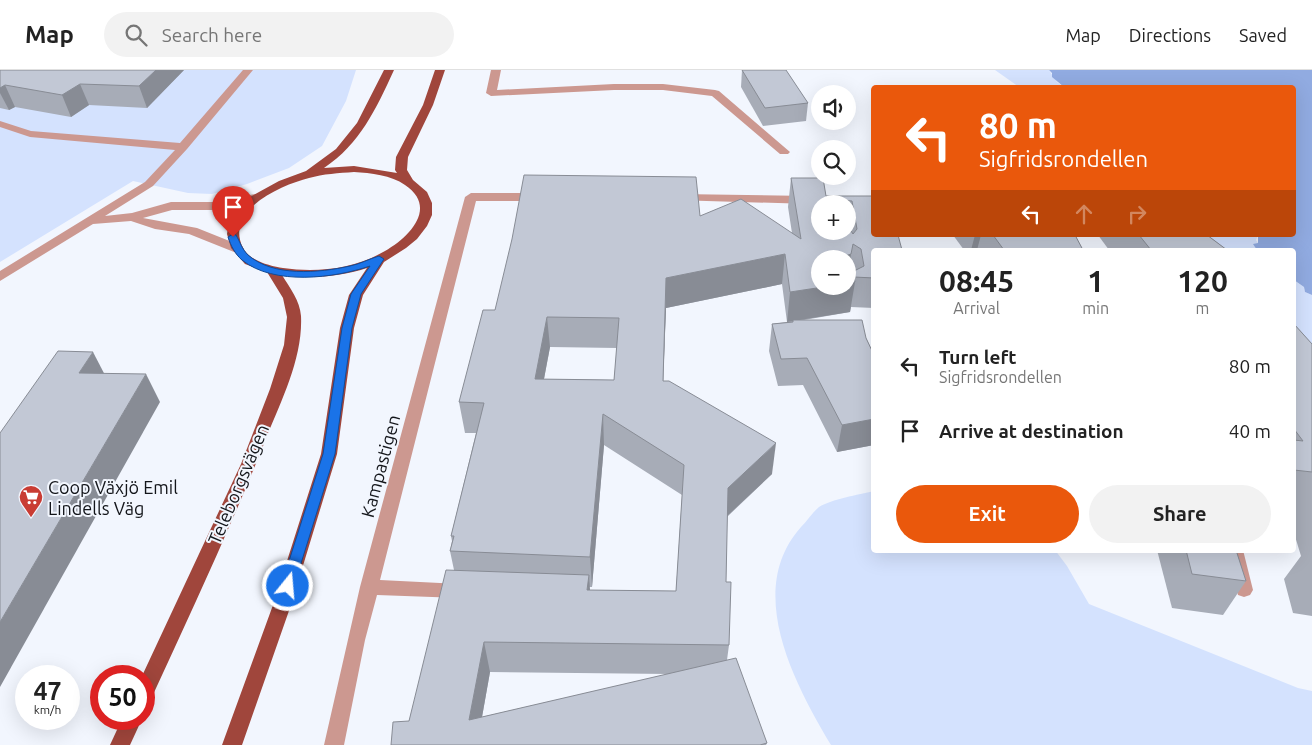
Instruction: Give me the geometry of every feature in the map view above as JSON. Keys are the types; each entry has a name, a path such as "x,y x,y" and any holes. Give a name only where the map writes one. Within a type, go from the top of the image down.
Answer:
{"main road":[{"path":"309,174 340,151 357,133 369,114 388,70"},
{"path":"409,182 394,175 375,170 339,170 309,174 270,188 254,198 242,210 234,224 233,237 238,249 251,261 272,270 297,274 325,273 353,268 379,259 398,249 412,238 422,226 426,213 425,201 401,170 402,157 428,105 440,70"},
{"path":"232,745 282,606 329,454 347,328 356,294 379,259"},
{"name":"Teleborgsvägen","path":"155,669 237,492 282,376 291,338 293,310 286,292 272,270"},
{"path":"120,745 127,730"}],"street":[{"path":"0,277 149,184 183,148 248,70"},
{"path":"496,70 491,93 614,87 663,87 715,93 784,152"},
{"path":"0,124 30,134 183,148"},
{"name":"Kampastigen","path":"334,745 369,587 471,198 552,197"},
{"path":"92,221 133,217 171,206 213,206 254,198"},
{"path":"664,198 811,200"},
{"path":"133,217 142,223 192,231 238,249"},
{"path":"1235,553 1244,590"},
{"path":"369,587 473,591"}],"shaded area":[{"path":"0,70 356,70 346,101 322,146 289,168 247,184 212,194 188,193 133,181 0,262"},
{"path":"995,70 1049,70 1061,85 1016,85"},
{"path":"1185,237 1257,237 1257,248 1198,248"},
{"path":"1296,281 1304,287 1305,292 1312,295 1312,359 1296,340"},
{"path":"871,492 871,553 1057,553 1089,604 1298,688 1312,691 1312,745 831,745 803,694 791,666 781,637 776,608 777,579 784,552 814,511 824,504"}],"water":[{"path":"1049,70 1312,70 1312,295 1305,292 1304,287 1296,281 1296,248 1256,248 1253,244 1258,243 1258,237 1296,237 1296,85 1062,85 1052,77 1052,73"}],"building":[{"path":"0,70 156,70 139,86 80,84 62,95 5,85 0,88"},
{"path":"742,70 786,70 808,103 765,108"},
{"path":"524,175 696,177 700,216 741,199 801,239 791,178 811,178 811,185 824,185 826,195 811,195 811,240 856,240 856,196 871,196 871,237 899,237 901,248 871,248 871,278 856,277 856,270 864,266 861,249 853,244 852,250 811,250 811,289 790,292 785,254 666,278 663,381 669,381 776,443 728,488 726,582 731,582 729,645 484,642 469,720 736,658 767,743 760,745 391,745 393,722 409,721 446,570 589,575 587,590 676,591 684,465 603,414 590,557 450,551 454,536 451,536 484,403 459,402 483,310 495,310 512,239","holes":["547,317 619,318 614,380 535,379"]},
{"path":"994,237 1076,237 1082,248 1003,248"},
{"path":"1141,237 1210,237 1224,248 1149,248"},
{"path":"793,320 862,320 866,338 871,349 871,420 842,425 807,358 781,359 772,324 793,322"},
{"path":"1296,326 1312,344 1312,472 1296,470 1296,440 1303,441 1296,432"},
{"path":"58,351 93,352 79,373 146,374 0,622 0,433"},
{"path":"1187,553 1237,553 1246,581 1192,574"}],"place":[{"name":"Coop Växjö Emil Lindells Väg","path":"31,518"}],"route":[{"path":"233,237 238,249 245,258 257,265 272,270 297,274 325,273 353,268 379,259 356,294 347,328 329,454 288,586"}]}
